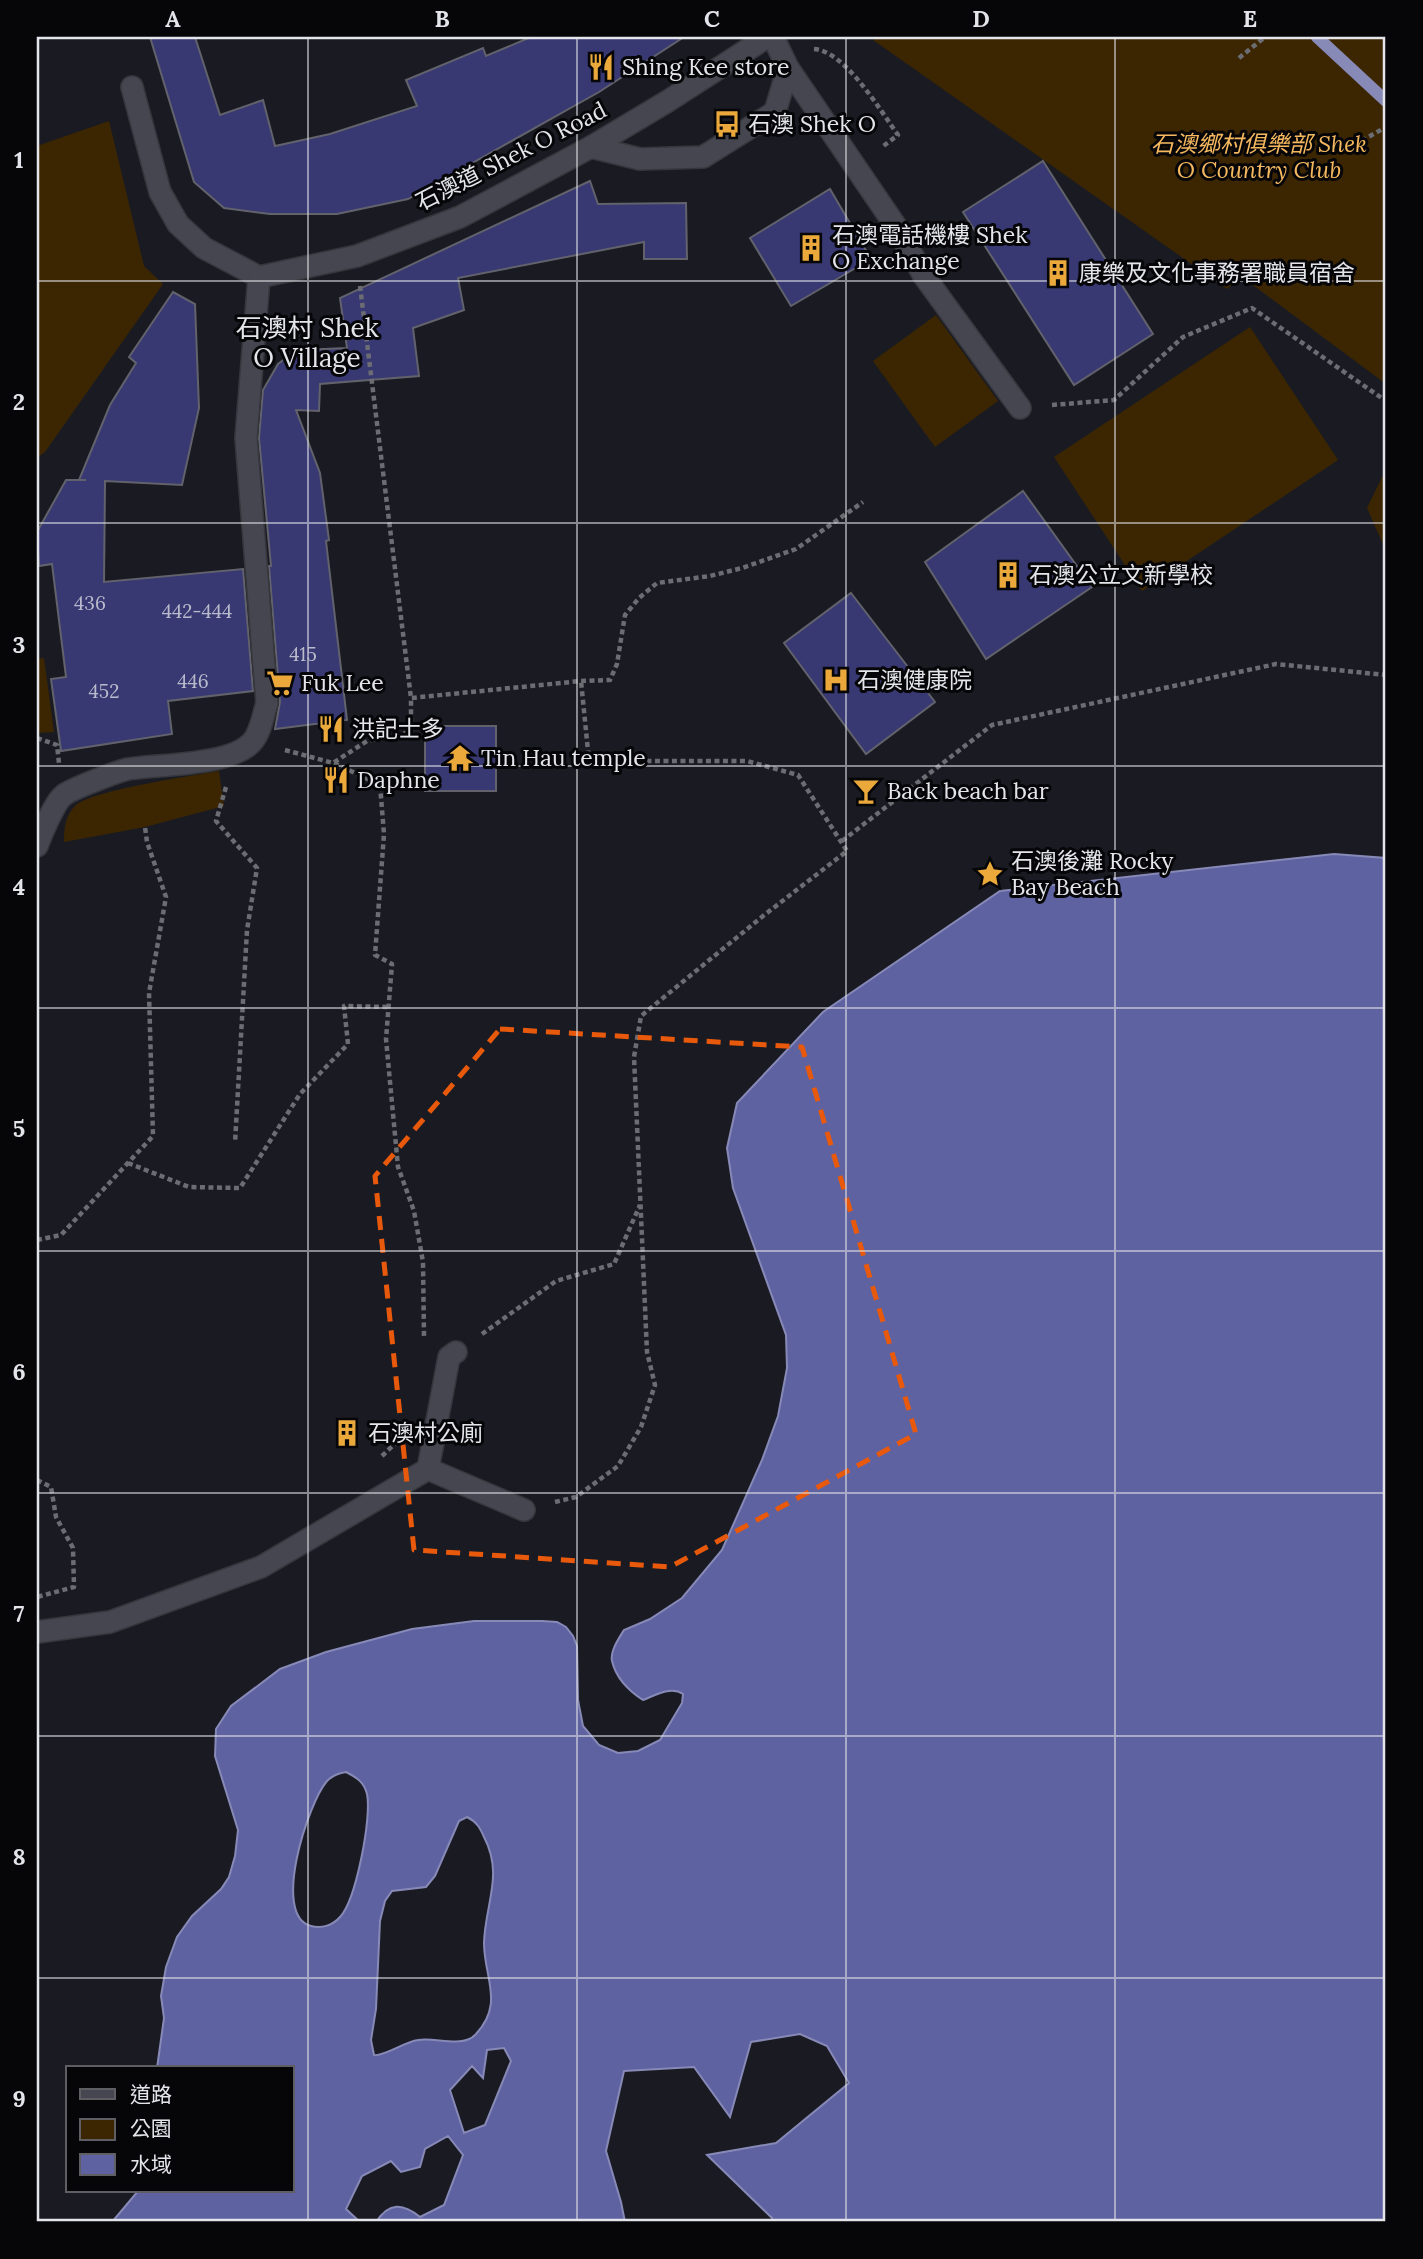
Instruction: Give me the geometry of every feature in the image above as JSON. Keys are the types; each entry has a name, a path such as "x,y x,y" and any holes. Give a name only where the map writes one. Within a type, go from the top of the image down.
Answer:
{"street":[{"path":"773,40 788,68 897,228 924,276 1020,408"},
{"name":"石澳道 Shek O Road","path":"259,277 356,256 460,217 591,147 773,40"},
{"path":"591,147 640,159 703,158 775,112 788,68"},
{"path":"37,846 62,795 126,770 215,759 238,752 252,742 260,728 267,703 246,438 259,277 204,248 178,224 160,191 132,87"},
{"path":"37,1632 110,1622 261,1567 428,1469 449,1357 456,1352"},
{"path":"428,1469 524,1510"}],"path":[{"path":"1239,58 1265,37"},
{"path":"773,40 824,50 853,73 898,135 856,167"},
{"path":"1347,149 1386,127"},
{"path":"333,763 367,741 411,732 411,698 356,256"},
{"path":"1020,408 1114,400 1183,337 1252,308 1386,401"},
{"path":"411,698 610,680 617,664 625,615 639,598 657,583 710,576 796,550 863,502"},
{"path":"842,841 992,725 1276,664 1386,675"},
{"path":"524,1510 576,1497 618,1466 641,1427 655,1385 646,1352 634,1057 641,1016 847,851 798,775 747,761 589,761 581,681"},
{"path":"235,1143 247,930 257,868 216,821 238,752 266,744 333,763 380,785 384,834 375,956 392,964 386,1039 398,1167 414,1211 423,1262 422,1326 425,1339"},
{"path":"37,1240 61,1236 153,1136 149,993 166,897 145,827"},
{"path":"128,1163 189,1187 240,1188 300,1094 348,1044 344,1006 388,1007"},
{"path":"456,1352 556,1281 614,1264 641,1203"},
{"path":"376,1462 402,1437"},
{"path":"37,1480 51,1488 56,1517 73,1548 74,1587 37,1597"}],"highlighted area":[{"path":"500,1029 802,1047 916,1434 670,1567 414,1550 375,1176"}],"green space":[{"name":"石澳鄉村俱樂部 Shek O Country Club","path":"877,37 1386,37 1386,384 1242,277 1227,289 873,40"},
{"path":"109,121 144,266 163,284 45,452 37,458 37,146"},
{"path":"936,315 998,401 935,447 873,361"},
{"path":"1250,327 1338,460 1142,591 1054,457"},
{"path":"1386,469 1386,551 1367,508"},
{"path":"44,658 54,732 37,733 37,659"},
{"path":"219,771 224,806 145,827 64,842 69,814 85,800 120,789"}],"water":[{"path":"1334,854 1386,858 1386,2222 772,2222 772,2218 707,2155 776,2143 849,2083 827,2046 800,2034 751,2042 730,2117 694,2067 624,2071 606,2151 625,2222 376,2222 391,2208 402,2207 420,2217 444,2205 463,2155 448,2136 425,2149 420,2167 401,2172 391,2161 362,2176 346,2209 360,2222 112,2222 137,2192 294,2192 294,2066 157,2066 164,2018 161,1996 166,1967 177,1937 192,1916 221,1889 229,1877 235,1856 238,1830 215,1756 216,1729 231,1706 280,1669 326,1652 412,1629 474,1621 542,1621 557,1622 566,1627 577,1646 578,1700 583,1726 599,1745 618,1753 638,1751 660,1740 682,1703 683,1694 674,1691 643,1700 620,1678 612,1657 624,1630 650,1619 682,1598 722,1550 762,1460 778,1416 787,1368 786,1335 733,1188 727,1148 737,1103 823,1012 1000,891","holes":["346,1772 364,1786 368,1805 357,1877 340,1917 327,1926 311,1926 299,1918 294,1902 293,1882 303,1834 319,1793 327,1781","467,1817 483,1834 493,1864 484,1943 491,1990 489,2012 484,2024 470,2039 456,2042 418,2040 374,2055 371,2040 376,2009 380,1921 385,1901 392,1891 426,1887 435,1876 459,1821","504,2048 511,2061 485,2125 464,2133 450,2090 472,2066 483,2078 487,2050"]}],"building":[{"path":"150,37 195,37 220,115 263,100 275,146 330,134 417,106 406,80 483,48 486,56 531,37 684,37 599,92 408,199 337,214 270,214 224,208 194,182"},
{"name":"康樂及文化事務署職員宿舍","path":"1043,161 1153,334 1074,385 963,212"},
{"path":"590,181 598,204 686,203 687,259 644,259 644,242 458,278 464,310 413,328 419,376 320,384 319,411 296,410 320,473 347,720 275,729 280,702 259,438 263,390 278,364 295,351 347,348 340,298"},
{"name":"石澳電話機樓 Shek O Exchange","path":"830,189 871,259 791,306 750,238"},
{"path":"173,292 195,304 199,408 182,485 105,481 104,582 243,569 253,691 168,701 172,734 61,751 51,679 66,677 52,564 39,566 37,532 66,480 79,480 110,405 136,363 129,357"},
{"name":"石澳公立文新學校","path":"1023,491 1092,587 986,659 925,562"},
{"name":"石澳健康院","path":"851,593 935,702 866,754 784,643"},
{"name":"Tin Hau temple","path":"425,726 496,726 496,791 425,791"}],"waterway":[{"path":"1317,37 1386,101"}],"place":[{"name":"Shing Kee store","path":"601,67"},
{"name":"石澳 Shek O","path":"727,124"},
{"name":"石澳電話機樓 Shek O Exchange","path":"811,248"},
{"name":"康樂及文化事務署職員宿舍","path":"1058,273"},
{"name":"石澳公立文新學校","path":"1008,575"},
{"name":"石澳健康院","path":"836,680"},
{"name":"Fuk Lee","path":"280,683"},
{"name":"洪記士多","path":"331,729"},
{"name":"Tin Hau temple","path":"460,758"},
{"name":"Daphne","path":"336,780"},
{"name":"Back beach bar","path":"866,791"},
{"name":"石澳後灘 Rocky Bay Beach","path":"990,874"},
{"name":"石澳村公廁","path":"347,1433"}],"district":[{"name":"石澳村 Shek O Village","path":"307,343"}]}
